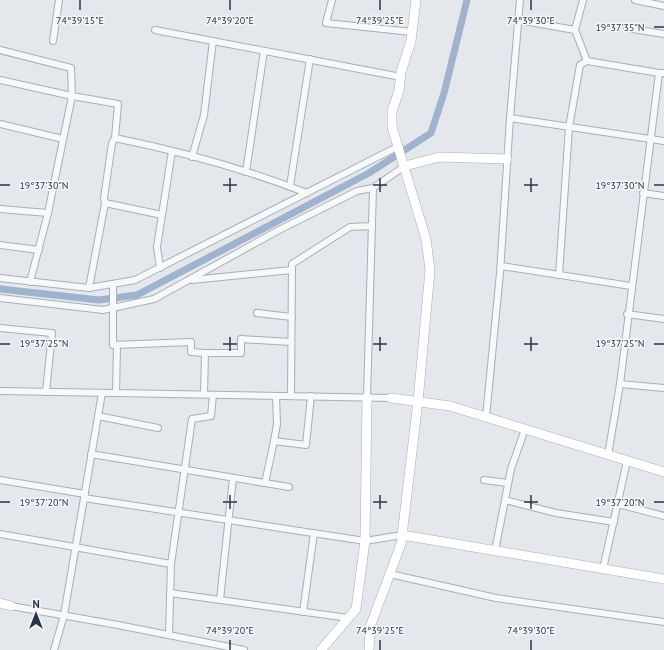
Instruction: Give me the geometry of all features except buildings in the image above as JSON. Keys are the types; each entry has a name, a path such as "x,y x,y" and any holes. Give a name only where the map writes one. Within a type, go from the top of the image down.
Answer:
{"street":[{"path":"53,41 59,0"},
{"path":"332,0 326,23 412,32"},
{"path":"369,650 370,627 401,544 418,401 430,270 426,239 392,127 392,110 399,92 401,77 412,32 416,0"},
{"path":"486,417 501,266 507,159 520,0"},
{"path":"583,0 575,30 587,61"},
{"path":"635,0 664,6"},
{"path":"518,20 575,30"},
{"path":"627,28 664,34"},
{"path":"155,30 401,77"},
{"path":"192,157 204,115 213,41"},
{"path":"0,50 71,68 72,96 48,213 30,282"},
{"path":"246,172 264,50"},
{"path":"290,186 310,59"},
{"path":"559,275 569,127 580,66 587,61 661,73 650,138 627,314 620,384 608,455"},
{"path":"0,80 72,96 118,104 115,138 112,143 105,191 105,203 89,288"},
{"path":"510,118 664,141"},
{"path":"0,124 63,139"},
{"path":"115,138 172,151 246,172 307,193"},
{"path":"0,278 89,288 135,280 399,146"},
{"path":"160,268 157,247 172,151"},
{"path":"0,298 103,310 154,299 279,230 357,190 373,188 405,166 439,156 507,159"},
{"path":"321,650 356,609 365,541 367,397 373,188"},
{"path":"643,193 664,196"},
{"path":"105,203 162,216"},
{"path":"0,209 48,213"},
{"path":"291,396 292,264 350,227 372,226"},
{"path":"0,245 39,250"},
{"path":"501,266 631,286"},
{"path":"188,280 292,270"},
{"path":"114,284 113,345 191,342 192,352 241,353 241,339 291,342"},
{"path":"257,313 292,317"},
{"path":"627,314 664,319"},
{"path":"0,328 52,333 46,392"},
{"path":"116,393 117,346"},
{"path":"204,394 205,353"},
{"path":"620,384 664,388"},
{"path":"0,391 367,397 418,401 450,406 664,472"},
{"path":"54,650 64,615 102,393"},
{"path":"169,635 171,564 180,512 192,419 211,416 213,394"},
{"path":"265,483 274,441 276,424 276,396"},
{"path":"274,441 306,445 311,396"},
{"path":"98,416 158,428"},
{"path":"495,551 511,469 525,429"},
{"path":"91,454 289,487"},
{"path":"603,569 627,461"},
{"path":"220,600 233,478"},
{"path":"0,480 84,496 365,541 402,535 664,579"},
{"path":"484,480 508,483"},
{"path":"505,500 556,513 614,522"},
{"path":"618,504 664,516"},
{"path":"303,612 314,533"},
{"path":"0,534 171,564"},
{"path":"390,574 496,598 664,622"},
{"path":"170,593 348,618"},
{"path":"0,603 244,650"}],"waterway":[{"path":"0,289 99,300 137,295 369,173 431,133 444,93 467,0"}]}
